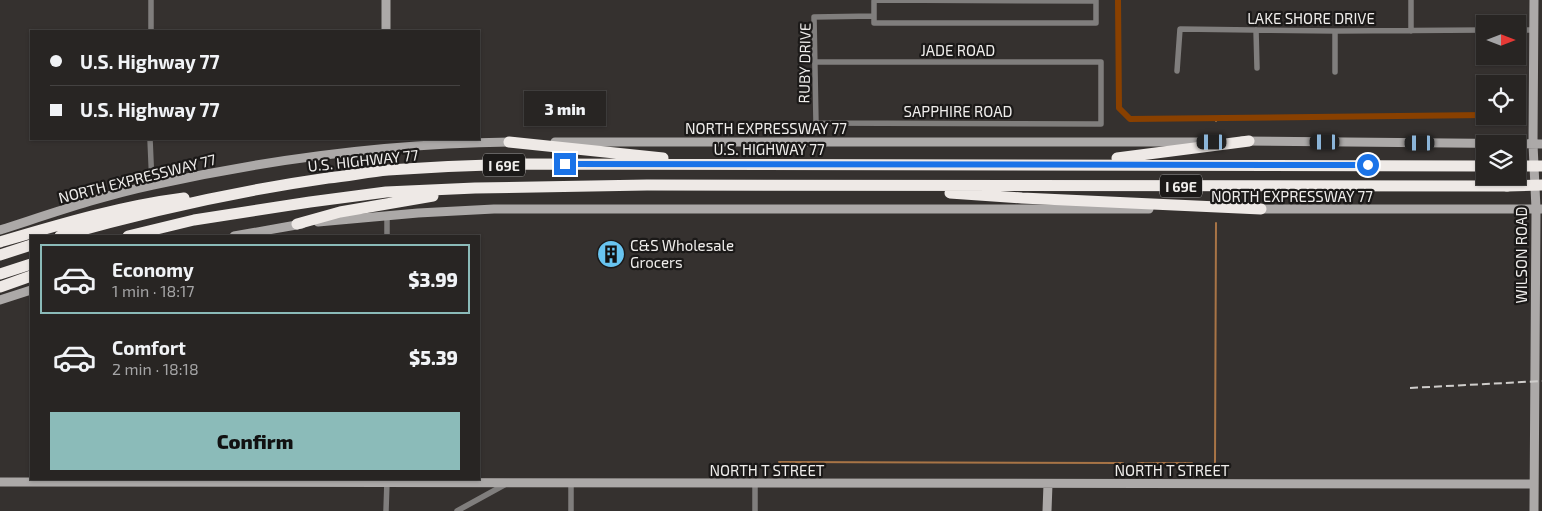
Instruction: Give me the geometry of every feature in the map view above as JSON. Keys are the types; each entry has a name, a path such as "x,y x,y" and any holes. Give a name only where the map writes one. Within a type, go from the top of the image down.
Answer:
{"highway":[{"path":"1001,165 1124,158 1249,141"},
{"path":"509,142 669,158 785,164"},
{"name":"U.S. HIGHWAY 77","path":"64,235 226,195 297,182 386,170 457,166 525,164 1476,166"},
{"path":"1526,166 1542,166"},
{"name":"I 69E","path":"132,235 194,220 310,202 386,192 476,188 646,185 1542,186"},
{"path":"854,186 1022,198 1261,209"},
{"path":"297,224 340,212 476,188"},
{"path":"0,242 85,217 155,201 204,195 226,195"},
{"path":"159,235 206,224 219,217"},
{"path":"0,255 30,245"},
{"path":"0,274 30,264"},
{"path":"0,287 30,276"}],"main road":[{"path":"386,0 386,30"},
{"name":"WILSON ROAD","path":"1534,0 1539,209 1534,511"},
{"name":"NORTH EXPRESSWAY 77","path":"0,230 152,185 240,168 386,144 509,142 1249,141 1537,144"},
{"name":"NORTH EXPRESSWAY 77","path":"239,235 297,224 504,209 1539,209"},
{"path":"0,300 30,290"},
{"name":"NORTH T STREET","path":"0,482 387,481 507,484 1534,484"},
{"path":"1047,511 1048,484"}],"street":[{"path":"151,0 151,30"},
{"path":"874,0 1096,0 1096,23 874,23 874,0"},
{"path":"1411,0 1411,31"},
{"name":"RUBY DRIVE","path":"816,123 814,17 874,16"},
{"name":"LAKE SHORE DRIVE","path":"1177,71 1180,29 1335,32 1476,30"},
{"path":"1256,30 1257,68"},
{"path":"1526,30 1534,30"},
{"path":"1335,32 1336,72"},
{"name":"JADE ROAD","path":"815,62 1101,62 1101,124"},
{"name":"SAPPHIRE ROAD","path":"816,123 1101,124"},
{"path":"150,140 152,185"},
{"path":"387,216 387,235"},
{"path":"386,511 387,481"},
{"path":"457,511 507,484"},
{"path":"571,484 571,511"},
{"path":"755,484 755,511"}],"waterway":[{"path":"1118,0 1119,108 1130,119 1476,115"},
{"path":"1215,463 1216,223"},
{"path":"779,462 1123,463"},
{"path":"1138,463 1192,463"}],"railway":[{"path":"1410,388 1542,381"}],"place":[{"name":"C&S Wholesale Grocers","path":"611,254"}],"route":[{"path":"565,164 1368,165"}]}
